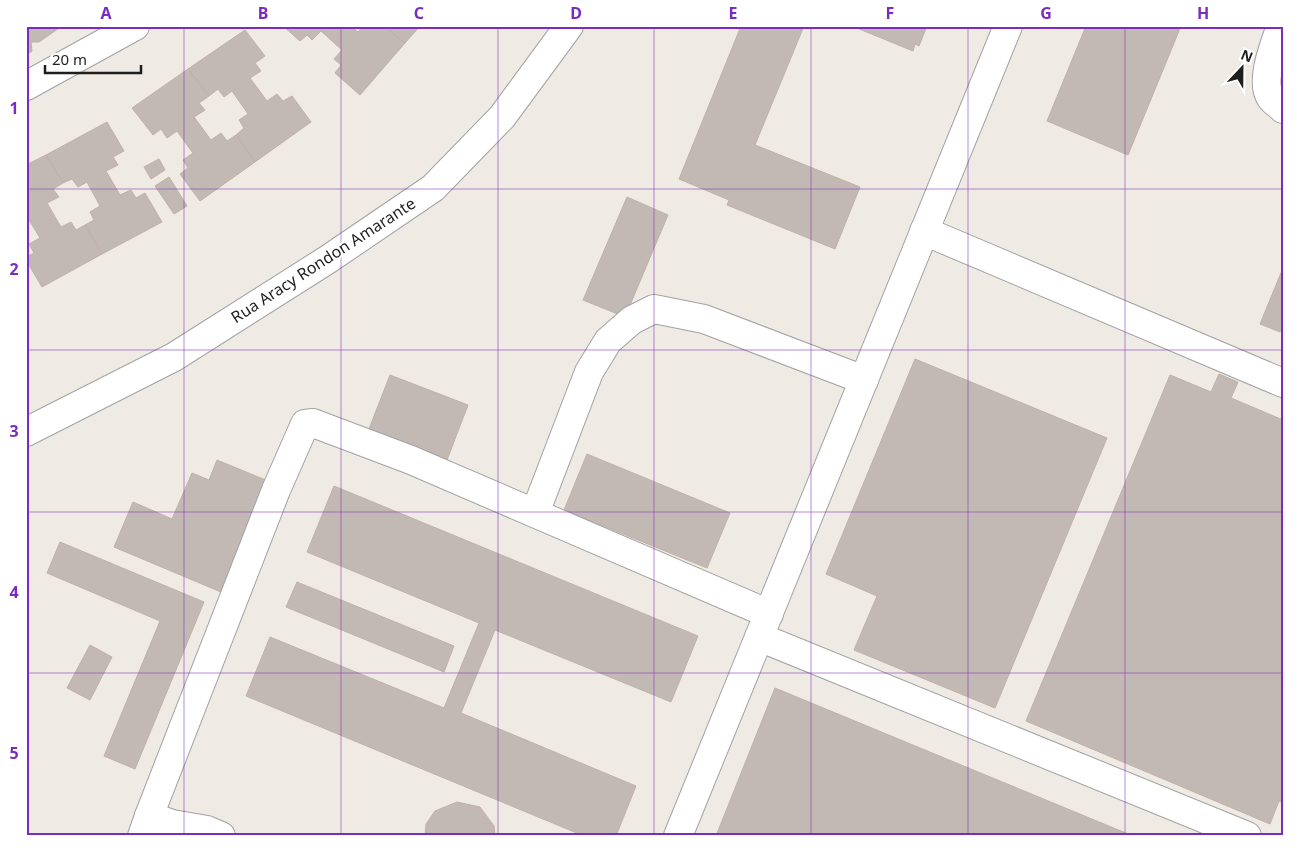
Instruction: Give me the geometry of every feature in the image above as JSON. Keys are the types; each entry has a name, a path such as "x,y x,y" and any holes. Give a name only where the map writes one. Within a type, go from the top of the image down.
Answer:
{"street":[{"name":"Rua Aracy Rondon Amarante","path":"26,432 174,357 327,260 433,188 502,118 569,26"},
{"path":"678,836 1008,26"},
{"path":"1282,26 1270,54 1266,80 1270,97 1283,108"},
{"path":"26,86 128,28"},
{"path":"924,230 1283,383"},
{"path":"535,513 589,372 608,341 632,320 654,309 704,319 864,380"},
{"path":"221,836 207,830 172,824 145,826 276,490 305,424 313,423 411,460 535,513 764,625 1247,836"}],"building":[{"path":"26,26 62,26 39,42 31,42 32,51 26,55"},
{"path":"283,26 351,26 358,32 363,26 369,26 373,29 376,26 384,26 405,43 360,95 335,73 341,65 334,59 342,50 321,31 312,40 307,35 300,41"},
{"path":"384,26 420,26 405,43"},
{"path":"741,26 804,26 755,145 860,187 835,249 727,205 729,200 679,179"},
{"path":"852,26 927,26 919,46 915,44 913,51"},
{"path":"1086,26 1181,26 1128,155 1047,121"},
{"path":"245,30 265,56 255,63 261,71 250,78 267,101 277,94 283,101 292,96 311,122 255,162 236,135 244,128 239,120 248,114 232,91 224,97 218,89 209,96 188,69"},
{"path":"188,69 209,96 199,103 205,110 194,117 211,140 221,133 227,141 236,135 255,162 200,201 180,174 188,168 183,160 193,153 177,131 167,138 161,129 153,135 132,108"},
{"path":"107,122 124,151 113,157 118,165 106,171 120,195 131,190 136,198 145,193 162,222 102,254 85,225 94,220 90,212 100,206 87,182 78,187 72,179 63,183 46,155"},
{"path":"46,155 63,183 53,189 59,197 47,203 61,227 71,222 76,230 85,225 102,254 42,287 26,260 26,257 34,253 29,244 40,238 26,215 26,165"},
{"path":"159,159 165,170 151,179 144,167"},
{"path":"169,177 187,206 174,214 155,186"},
{"path":"627,197 668,215 625,317 583,300"},
{"path":"1283,268 1283,326 1280,332 1260,324"},
{"path":"915,359 1107,438 995,708 854,650 877,596 826,574"},
{"path":"1219,374 1238,382 1231,398 1283,420 1283,803 1279,801 1270,824 1026,721 1170,375 1211,392"},
{"path":"390,375 468,405 447,460 369,429"},
{"path":"587,454 730,513 707,568 564,510"},
{"path":"217,460 268,481 221,592 114,547 133,502 172,519 192,473 209,480"},
{"path":"334,486 698,636 671,702 495,630 461,713 636,786 616,836 584,836 246,696 270,637 444,708 479,623 307,552"},
{"path":"60,542 204,602 135,769 104,756 160,621 47,573"},
{"path":"297,582 454,646 444,672 286,607"},
{"path":"90,645 112,657 90,700 67,688"},
{"path":"775,688 1133,836 716,836"},
{"path":"457,802 480,807 494,826 495,836 425,836 426,824 435,811"}]}
